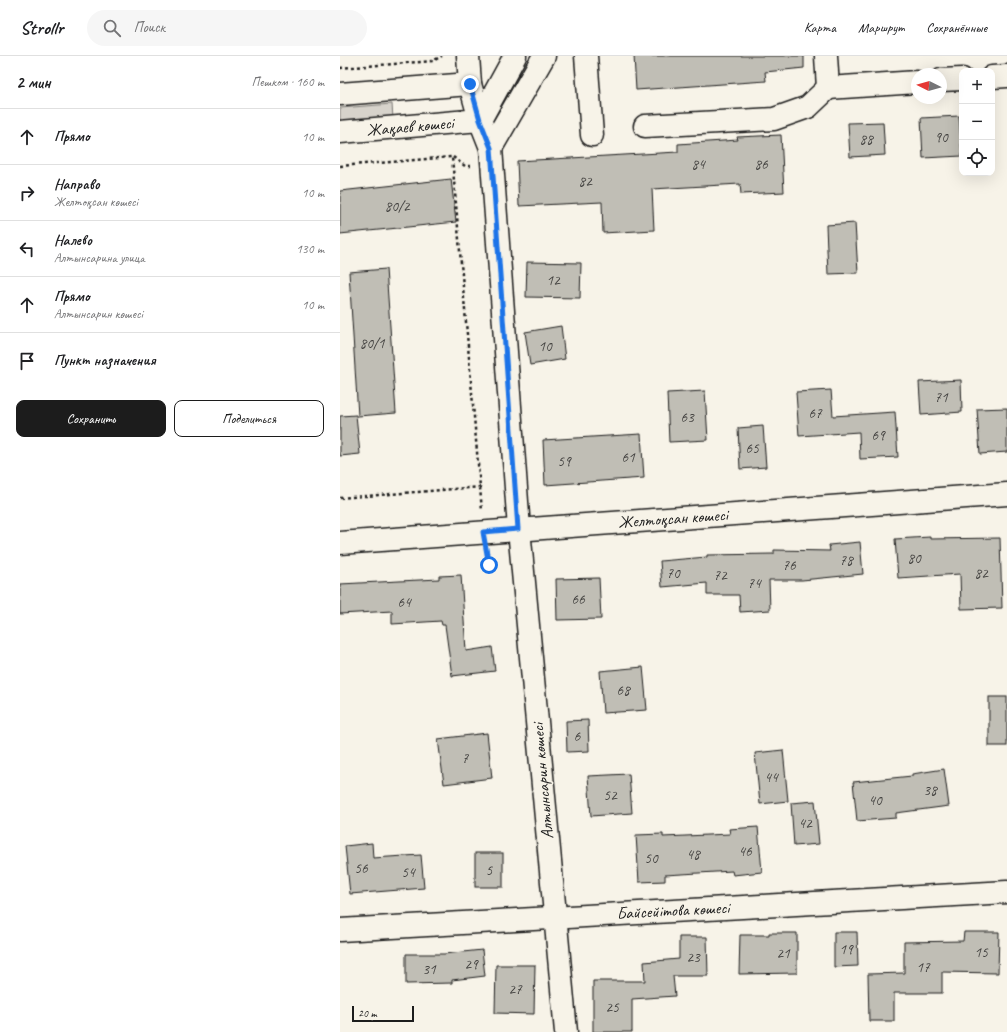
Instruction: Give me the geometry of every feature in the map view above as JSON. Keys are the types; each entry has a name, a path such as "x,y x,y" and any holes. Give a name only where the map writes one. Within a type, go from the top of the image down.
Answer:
{"street":[{"path":"468,56 470,84 480,120"},
{"path":"480,120 515,56"},
{"path":"491,148 544,56"},
{"path":"586,56 592,134"},
{"path":"826,56 828,88"},
{"path":"995,77 1007,76"},
{"path":"947,80 959,79"},
{"path":"645,126 774,119 808,107 828,88 911,82"},
{"path":"340,94 470,84"},
{"name":"Жақаев көшесі","path":"340,132 480,120"},
{"name":"Алтынсарин көшесі","path":"480,120 491,148 518,529 566,1032"},
{"name":"Желтоқсан көшесі","path":"340,543 1007,494"},
{"name":"Байсейітова көшесі","path":"340,930 1007,892"}],"path":[{"path":"340,68 433,61 442,56"},
{"path":"340,166 452,157 483,532 489,565"},
{"path":"340,498 480,487"}],"shaded area":[{"path":"392,104 393,119 340,124 340,108"}],"building":[{"path":"634,56 804,56 804,68 765,72 766,81 636,90"},
{"path":"959,116 959,156 923,158 921,118"},
{"path":"883,122 885,155 850,157 848,123"},
{"path":"781,135 784,192 741,194 740,184 652,189 654,230 603,233 602,202 519,206 517,161 678,152 678,144 738,140 737,137"},
{"path":"451,179 456,222 340,234 340,191"},
{"path":"855,223 858,273 828,274 826,225"},
{"path":"527,262 581,263 580,298 526,297"},
{"path":"386,269 396,413 358,416 349,272"},
{"path":"561,326 565,359 530,365 525,332"},
{"path":"961,380 962,412 921,415 919,382"},
{"path":"831,390 833,416 895,412 898,457 860,459 859,432 799,436 796,392"},
{"path":"705,391 708,440 669,442 667,393"},
{"path":"1007,408 1007,452 980,454 977,409"},
{"path":"356,415 360,454 340,456 340,416"},
{"path":"763,426 766,467 740,469 738,428"},
{"path":"641,434 644,478 545,485 543,440"},
{"path":"930,537 930,539 1000,538 1002,608 961,609 960,574 898,578 895,539"},
{"path":"860,542 863,574 802,580 769,580 770,610 740,612 739,595 707,595 707,583 662,587 660,561 707,557 707,555 774,554 774,550 830,551 829,545"},
{"path":"461,575 466,651 492,647 495,671 452,676 445,625 442,625 441,621 392,624 392,611 340,614 340,584 439,579 439,576"},
{"path":"599,578 601,619 557,620 556,579"},
{"path":"643,667 647,710 603,713 600,671"},
{"path":"989,697 1007,697 1007,746 989,746"},
{"path":"588,720 589,751 567,752 566,721"},
{"path":"487,733 492,778 444,784 438,739"},
{"path":"783,750 788,801 760,804 755,753"},
{"path":"944,769 949,806 896,813 896,818 857,821 853,782 912,776 912,774"},
{"path":"629,774 632,813 591,816 588,776"},
{"path":"815,801 819,844 794,846 791,803"},
{"path":"758,827 762,872 733,875 732,871 665,875 665,881 639,882 636,835 663,834 663,837 730,834 729,829"},
{"path":"372,843 373,858 421,855 424,888 350,894 345,846"},
{"path":"475,853 503,853 503,887 475,887"},
{"path":"834,932 857,932 858,966 834,967"},
{"path":"964,932 999,932 998,973 942,972 942,993 894,993 894,1021 869,1021 868,974 904,973 904,942 963,941"},
{"path":"769,933 797,933 797,973 739,974 740,935 769,935"},
{"path":"679,937 707,937 708,976 673,976 675,996 632,999 632,1032 593,1032 593,981 645,981 644,962 679,959"},
{"path":"482,950 485,976 452,980 452,983 406,984 406,954 444,954"},
{"path":"496,965 535,965 534,1014 495,1013"}],"route":[{"path":"470,84 480,120 491,148 518,529 483,532 489,565"}]}
